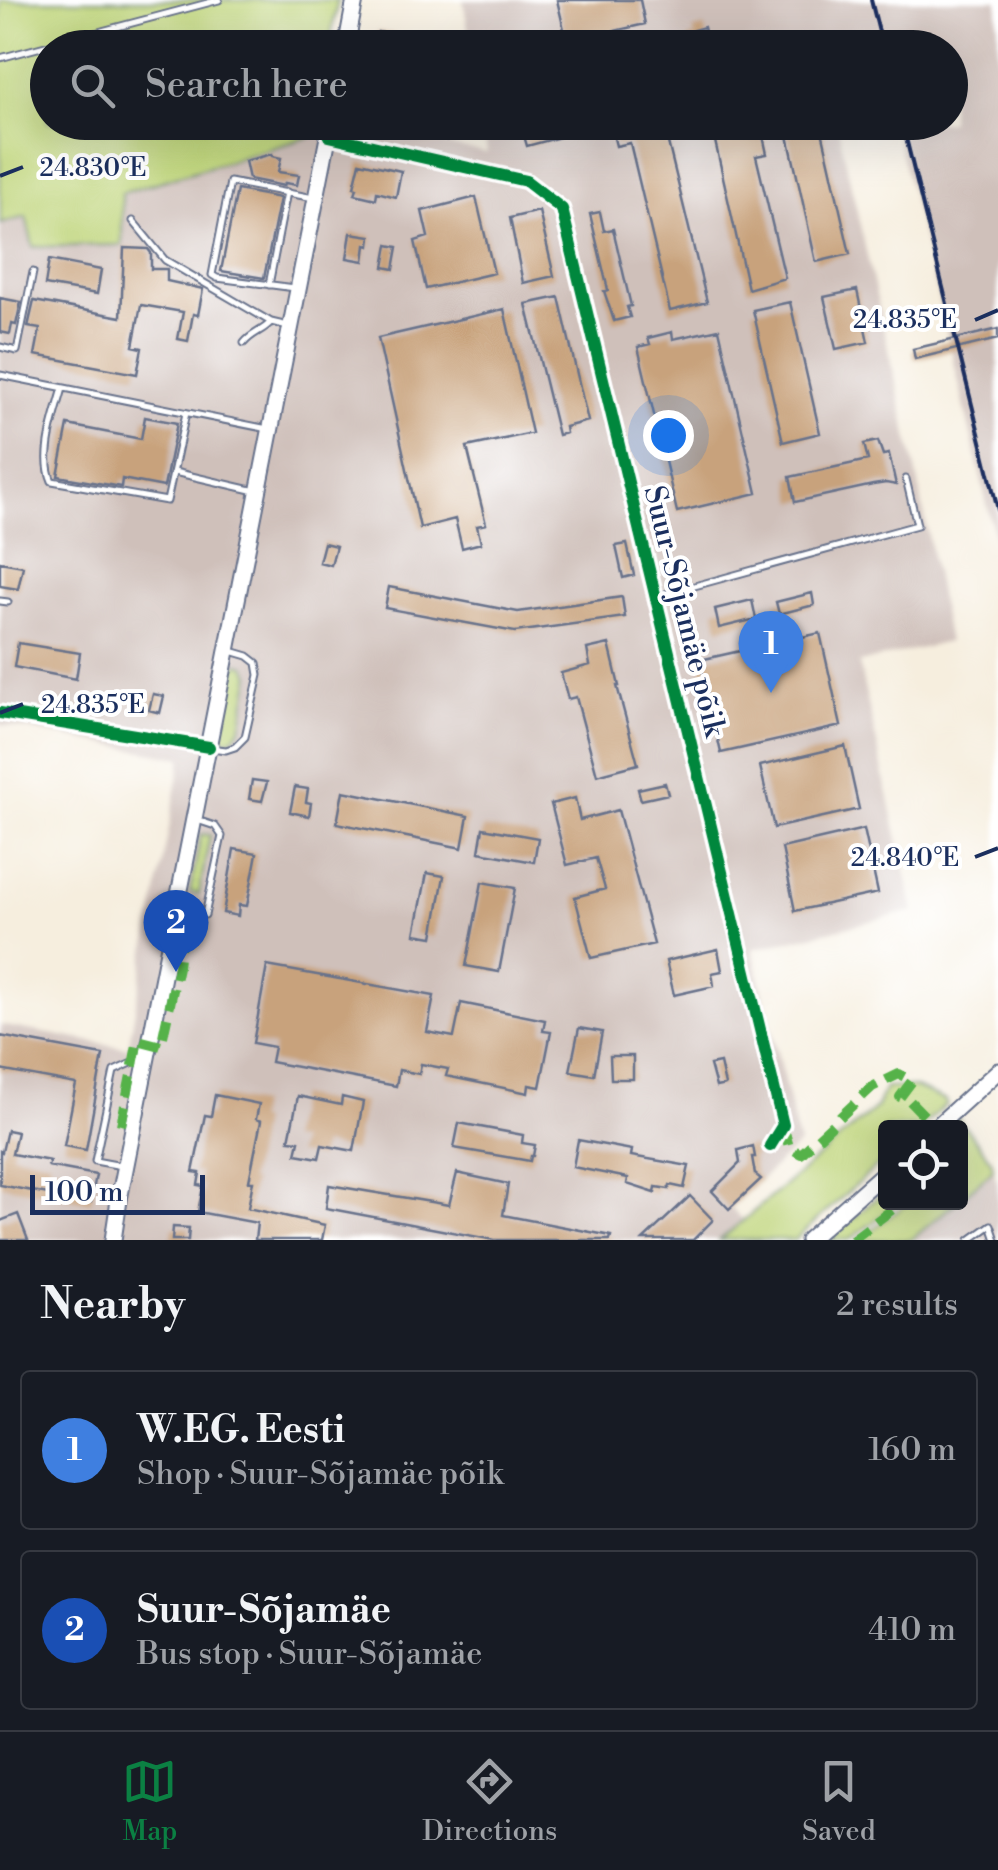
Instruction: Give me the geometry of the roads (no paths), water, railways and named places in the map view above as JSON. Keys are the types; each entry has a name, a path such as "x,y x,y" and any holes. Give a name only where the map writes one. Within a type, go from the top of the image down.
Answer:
{"main road":[{"path":"350,30 356,0"},
{"path":"113,1240 328,140"},
{"path":"943,1120 998,1071"},
{"path":"808,1240 878,1178"}],"street":[{"name":"Suur-Sõjamäe põik","path":"371,140 526,181 562,209 783,1126 770,1146"},
{"path":"0,713 209,747"}],"lane":[{"path":"105,30 218,0"},
{"path":"0,58 30,50"},
{"path":"298,289 217,278 212,274 230,182 316,198"},
{"path":"269,285 287,192"},
{"path":"133,222 165,260 271,322 291,327"},
{"path":"0,347 17,350 32,272"},
{"path":"244,344 250,335 264,330 271,322"},
{"path":"0,388 4,376 271,430"},
{"path":"63,388 46,457 52,481 167,502 186,412"},
{"path":"173,472 259,492"},
{"path":"656,597 916,526 906,479"},
{"path":"0,600 8,602"},
{"path":"209,747 226,750 245,737 259,675 257,663 228,650"},
{"path":"195,819 216,826 222,836 205,915"},
{"path":"126,1166 95,1161 114,1071 148,1056"},
{"path":"970,1240 991,1225 996,1240"}],"railway":[{"path":"871,0 878,30"},
{"path":"906,140 998,510"}],"place":[{"name":"W.EG. Eesti","path":"771,693"},
{"name":"Suur-Sõjamäe","path":"176,972"}]}
